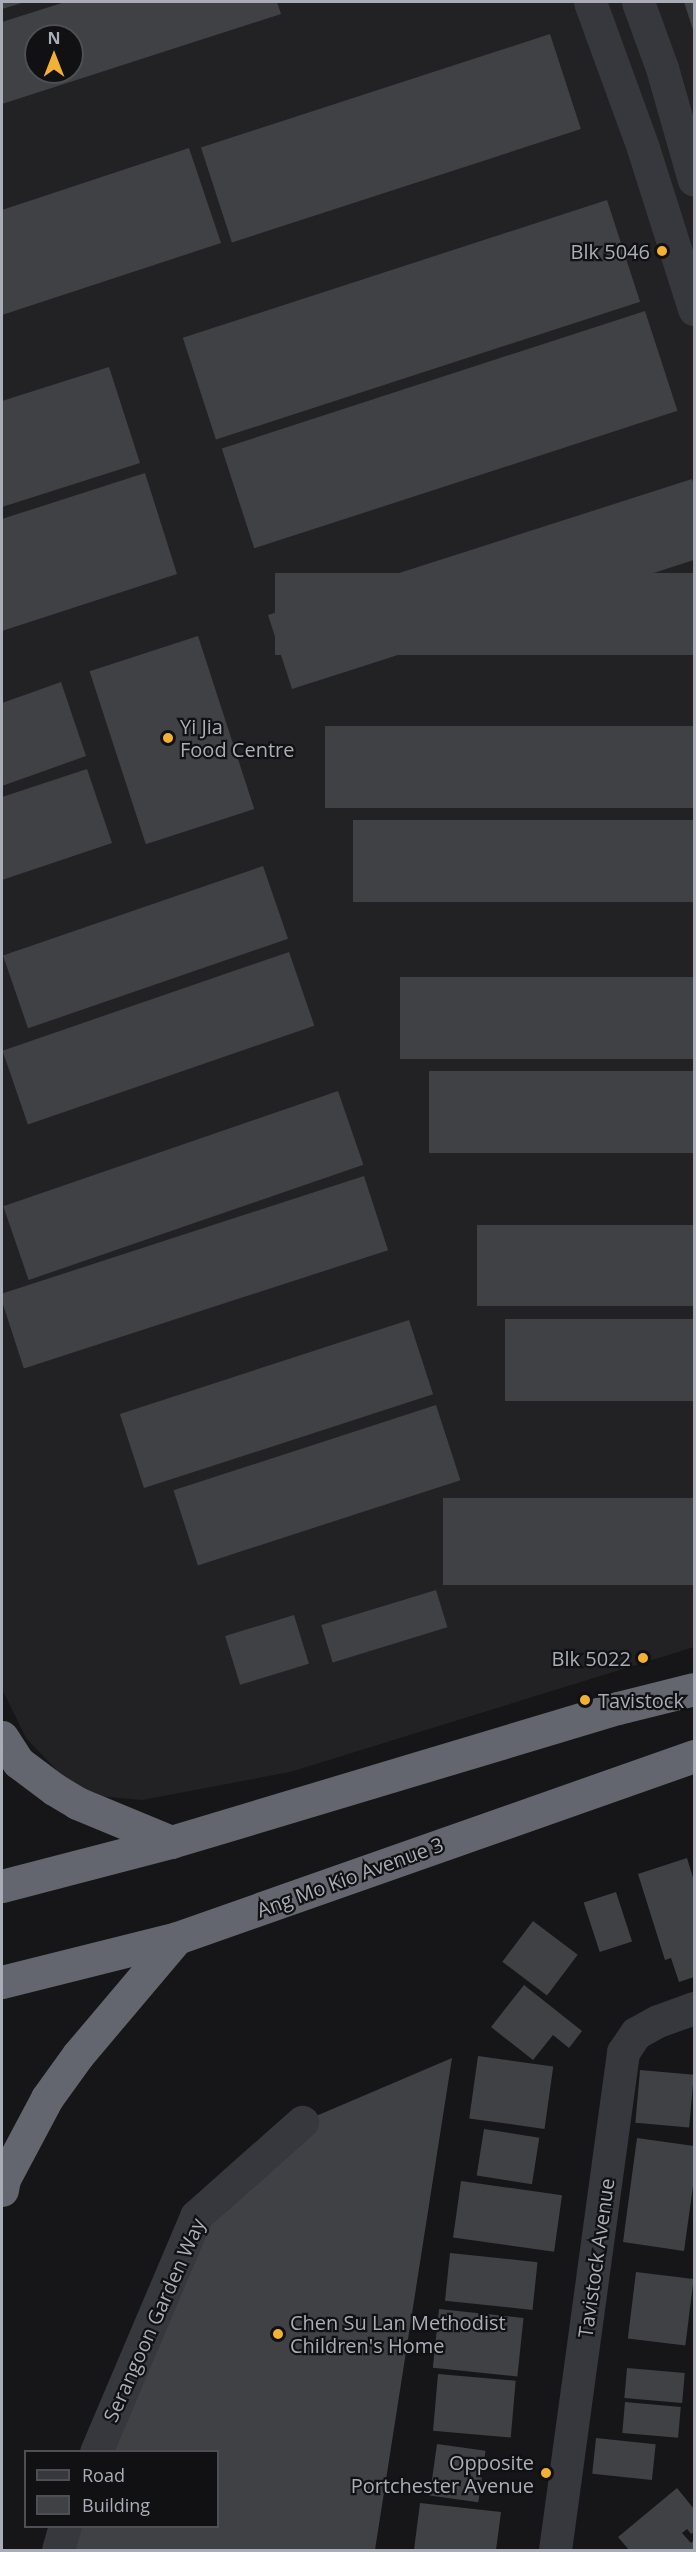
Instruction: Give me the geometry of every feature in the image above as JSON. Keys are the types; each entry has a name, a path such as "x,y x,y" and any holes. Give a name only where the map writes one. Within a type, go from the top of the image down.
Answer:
{"highway":[{"path":"2,1886 171,1842 618,1708 694,1689"},
{"path":"2,1737 18,1762 54,1789 77,1803 171,1842"},
{"name":"Ang Mo Kio Avenue 3","path":"2,1982 177,1938 694,1756"},
{"path":"2,2179 47,2098 78,2055 177,1938"}],"street":[{"path":"590,2 643,148 694,309"},
{"path":"638,2 662,68 694,180"},
{"name":"Tavistock Avenue","path":"564,2543 623,2052 636,2033 658,2021 694,2008"},
{"name":"Serangoon Garden Way","path":"96,2450 196,2216 302,2122"},
{"path":"58,2550 64,2528"}],"shaded area":[{"path":"2,2 694,2 694,1647 290,1772 142,1800 86,1795 65,1779 26,1738 2,1689"}],"building":[{"path":"2,2 25,2 2,9"},
{"path":"65,2 277,2 281,14 84,78 84,24 24,24 24,84 64,84 2,104 2,22"},
{"path":"684,2 694,2 694,33"},
{"path":"550,34 581,129 232,243 201,147"},
{"path":"189,148 221,243 2,315 2,210"},
{"path":"607,200 640,302 216,440 183,338"},
{"path":"645,311 677,411 254,548 222,449"},
{"path":"109,367 140,463 2,507 2,401"},
{"path":"145,473 177,574 2,631 2,519"},
{"path":"692,479 694,486 694,560 292,689 268,615"},
{"path":"275,573 694,573 694,655 275,655"},
{"path":"198,636 254,809 146,844 90,671"},
{"path":"61,682 86,756 2,786 2,703"},
{"path":"325,726 694,726 694,808 325,808"},
{"path":"87,769 112,843 2,880 2,797"},
{"path":"353,820 694,820 694,902 353,902"},
{"path":"263,866 288,939 28,1028 3,956"},
{"path":"289,952 314,1026 28,1124 3,1051"},
{"path":"400,977 694,977 694,1059 400,1059"},
{"path":"429,1071 694,1071 694,1153 429,1153"},
{"path":"338,1091 363,1165 29,1280 3,1206"},
{"path":"364,1176 388,1250 24,1369 2,1301 2,1294"},
{"path":"477,1225 694,1225 694,1306 477,1306"},
{"path":"505,1319 694,1319 694,1401 505,1401"},
{"path":"409,1320 433,1394 144,1488 120,1414"},
{"path":"436,1405 460,1480 198,1565 174,1490"},
{"path":"443,1498 694,1498 694,1585 443,1585"},
{"path":"436,1590 447,1627 333,1662 321,1625"},
{"path":"294,1615 309,1664 240,1685 225,1636"},
{"path":"687,1858 694,1881 694,1977 679,1982 671,1958 665,1960 638,1874"},
{"path":"616,1892 632,1941 600,1952 584,1903"},
{"path":"533,1921 578,1955 547,1995 502,1962"},
{"path":"524,1985 582,2031 569,2048 553,2035 533,2060 491,2027"},
{"path":"478,2056 553,2067 544,2129 469,2118"},
{"name":"Chen Su Lan Methodist Children's Home","path":"452,2058 375,2550 58,2550 64,2528 219,2528 219,2450 97,2450 196,2216 302,2122"},
{"path":"640,2070 694,2075 689,2128 635,2123"},
{"path":"484,2129 539,2138 532,2184 477,2175"},
{"path":"637,2138 694,2146 694,2179 684,2251 623,2242"},
{"path":"461,2181 562,2195 554,2252 453,2237"},
{"path":"450,2253 538,2262 533,2310 445,2301"},
{"path":"636,2272 694,2279 685,2346 628,2339"},
{"path":"439,2309 524,2318 517,2377 433,2368"},
{"path":"627,2368 685,2373 682,2403 624,2398"},
{"path":"438,2374 516,2381 511,2438 433,2431"},
{"path":"625,2402 681,2407 678,2438 622,2433"},
{"path":"596,2438 656,2444 652,2480 592,2474"},
{"path":"437,2444 486,2451 478,2502 430,2495"},
{"path":"677,2488 694,2509 694,2532 691,2534 687,2529 682,2533 691,2543 694,2540 694,2550 629,2550 618,2537"},
{"path":"420,2503 501,2512 496,2550 414,2550"}],"place":[{"name":"Blk 5046","path":"662,251"},
{"name":"Yi Jia Food Centre","path":"168,738"},
{"name":"Blk 5022","path":"643,1658"},
{"name":"Tavistock","path":"585,1700"},
{"name":"Chen Su Lan Methodist Children's Home","path":"278,2334"},
{"name":"Opposite Portchester Avenue","path":"546,2473"}]}
